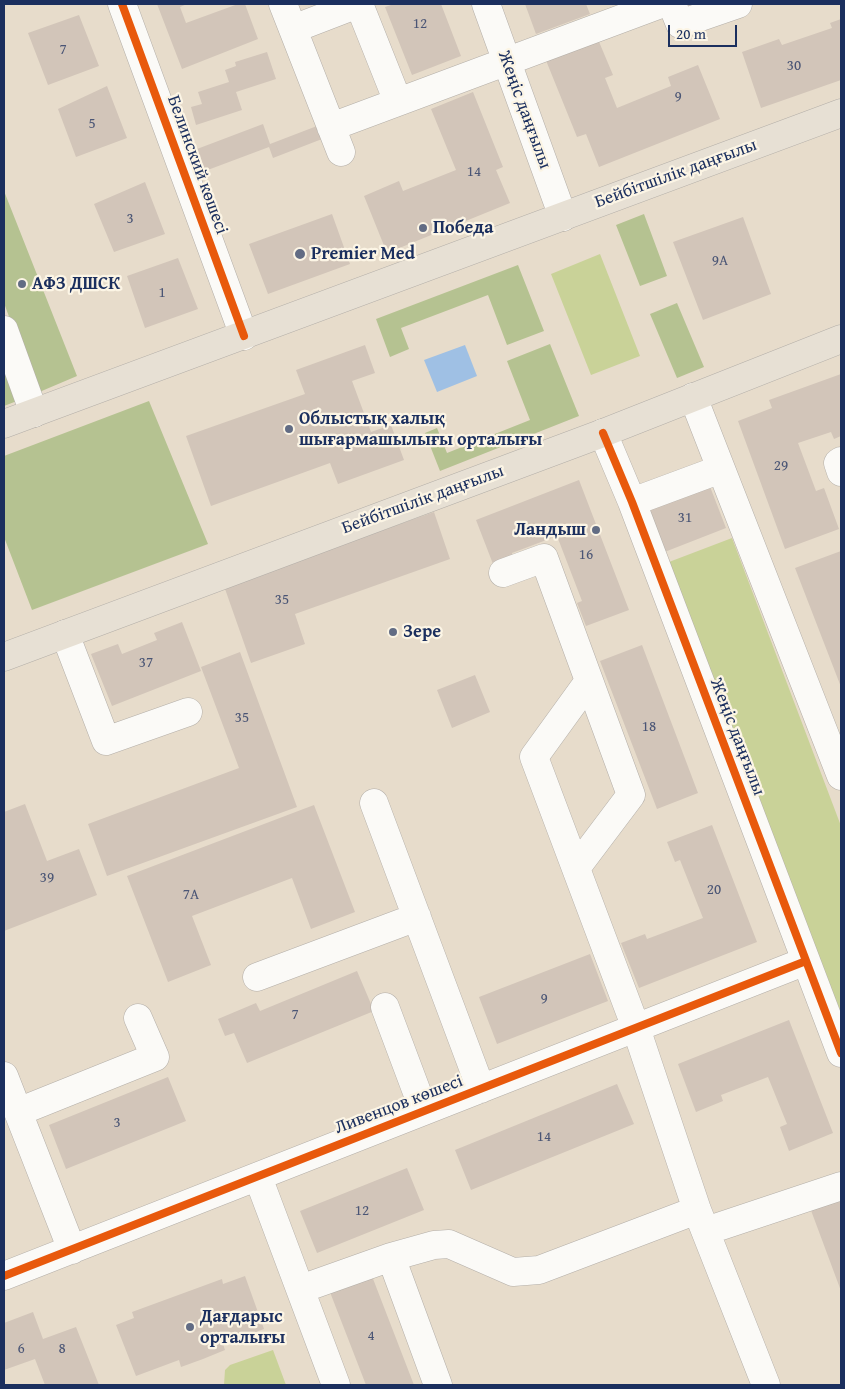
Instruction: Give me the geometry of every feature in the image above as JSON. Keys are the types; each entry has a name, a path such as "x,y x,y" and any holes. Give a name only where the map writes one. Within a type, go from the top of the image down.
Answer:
{"main road":[{"name":"Бейбітшілік даңғылы","path":"4,424 841,113"},
{"name":"Бейбітшілік даңғылы","path":"4,657 603,433 841,339"}],"street":[{"name":"Белинский көшесі","path":"122,4 244,336"},
{"path":"283,4 341,152"},
{"path":"293,29 359,4 398,102"},
{"name":"Жеңіс даңғылы","path":"486,4 563,216"},
{"path":"331,127 662,4"},
{"path":"672,4 680,24 738,4"},
{"path":"4,330 34,412"},
{"path":"693,397 721,469 831,722 841,776"},
{"name":"Жеңіс даңғылы","path":"603,433 632,502 841,1054"},
{"path":"841,461 838,462 841,472"},
{"path":"632,502 721,469"},
{"path":"503,573 544,558 631,795 576,868"},
{"path":"65,634 106,741 188,712"},
{"path":"589,681 534,757 636,1028 702,1220 766,1385"},
{"path":"374,803 481,1089"},
{"path":"257,977 417,917"},
{"name":"Ливенцов көшесі","path":"4,1276 806,961"},
{"path":"385,1007 424,1111"},
{"path":"18,1112 155,1057 138,1018"},
{"path":"4,1076 72,1250"},
{"path":"258,1177 336,1385"},
{"path":"301,1289 391,1257 449,1244 514,1272 539,1270 702,1220 841,1186"},
{"path":"391,1257 438,1385"}],"green space":[{"name":"АФЗ ДШСК","path":"4,191 77,376 37,393 4,303"},
{"path":"644,214 667,276 640,286 616,225"},
{"path":"600,254 640,356 591,375 551,274"},
{"path":"518,265 544,331 507,345 488,295 401,328 409,349 390,357 376,319"},
{"path":"677,303 704,367 677,378 650,314"},
{"path":"550,344 579,416 440,471 425,433 437,428 447,453 530,420 507,361"},
{"path":"4,353 22,399 4,406"},
{"path":"149,401 208,544 32,610 4,537 4,456"},
{"path":"732,538 841,826 841,1014 669,562"},
{"path":"273,1350 286,1385 224,1385 225,1370 230,1365"}],"water":[{"path":"465,345 477,376 437,392 424,360"}],"building":[{"path":"157,4 187,4 180,7 186,23 238,4 245,4 258,39 182,69"},
{"path":"394,4 441,4 461,56 412,75 385,7"},
{"path":"525,4 586,4 590,14 536,34"},
{"path":"79,15 99,66 48,85 28,33"},
{"path":"841,19 841,80 761,108 742,52 779,39 782,45 832,28 830,23"},
{"path":"597,37 613,75 605,78 617,108 671,86 668,77 698,65 720,119 599,167 586,134 577,137 545,58"},
{"path":"267,52 276,79 236,92 242,110 196,125 191,107 202,104 198,92 229,82 225,70 236,66 235,62"},
{"path":"107,86 127,138 76,157 58,109"},
{"path":"473,92 503,167 496,170 510,203 387,253 364,196 399,181 403,191 456,170 431,109"},
{"path":"263,124 270,144 317,126 322,139 273,158 269,147 205,171 197,149"},
{"path":"145,182 165,234 114,252 94,204"},
{"name":"Premier Med","path":"332,214 350,264 268,294 249,244"},
{"path":"743,217 771,294 703,320 673,242"},
{"path":"178,258 198,309 145,328 127,276"},
{"name":"Облыстық халық шығармашылығы орталығы","path":"365,345 375,373 352,381 371,432 391,425 404,460 338,484 330,463 211,506 186,436 305,394 296,370"},
{"path":"841,374 841,436 834,439 831,432 798,443 816,491 824,488 839,529 785,549 738,421 772,408 769,400"},
{"path":"579,480 629,610 586,626 577,603 582,601 557,536 512,553 513,557 493,564 476,520"},
{"path":"709,484 726,528 662,553 645,508"},
{"path":"434,512 450,559 295,614 305,644 251,663 224,586"},
{"path":"841,551 841,687 795,568"},
{"path":"182,622 201,671 112,706 91,654 118,644 122,654 157,640 154,633"},
{"path":"642,645 698,793 657,809 600,661"},
{"path":"240,652 297,807 107,876 88,824 239,768 201,667"},
{"path":"475,675 490,712 452,728 437,690"},
{"path":"25,804 47,861 79,849 97,895 4,931 4,812"},
{"path":"314,805 355,912 311,929 292,878 192,916 211,965 168,982 127,876"},
{"path":"712,825 757,942 639,988 621,943 645,934 647,939 703,918 680,860 675,862 667,842"},
{"path":"590,954 608,1001 497,1044 479,997"},
{"path":"357,971 374,1011 247,1063 234,1033 225,1036 218,1019 256,1003 260,1011"},
{"path":"789,1020 833,1133 789,1151 780,1127 787,1124 768,1077 721,1095 723,1101 696,1112 678,1064"},
{"path":"168,1077 186,1121 66,1169 49,1125"},
{"path":"617,1084 634,1124 471,1190 455,1150"},
{"path":"407,1168 424,1210 317,1253 300,1211"},
{"path":"841,1194 841,1291 809,1205"},
{"path":"370,1271 414,1385 366,1385 328,1287"},
{"name":"Дағдарыс орталығы","path":"245,1276 264,1329 223,1344 225,1350 203,1359 181,1367 179,1360 136,1376 116,1325 134,1318 132,1312 222,1279 223,1284"},
{"path":"33,1312 43,1339 76,1327 99,1385 45,1385 35,1359 4,1370 4,1323"}],"cycle path":[{"path":"122,4 244,336"},
{"path":"603,433 632,502 841,1053"},
{"path":"4,1276 806,961"}],"place":[{"name":"Победа","path":"423,228"},
{"name":"Premier Med","path":"300,254"},
{"name":"АФЗ ДШСК","path":"22,284"},
{"name":"Облыстық халық шығармашылығы орталығы","path":"289,429"},
{"name":"Ландыш","path":"596,530"},
{"name":"Зере","path":"393,632"},
{"name":"Дағдарыс орталығы","path":"190,1327"}]}
